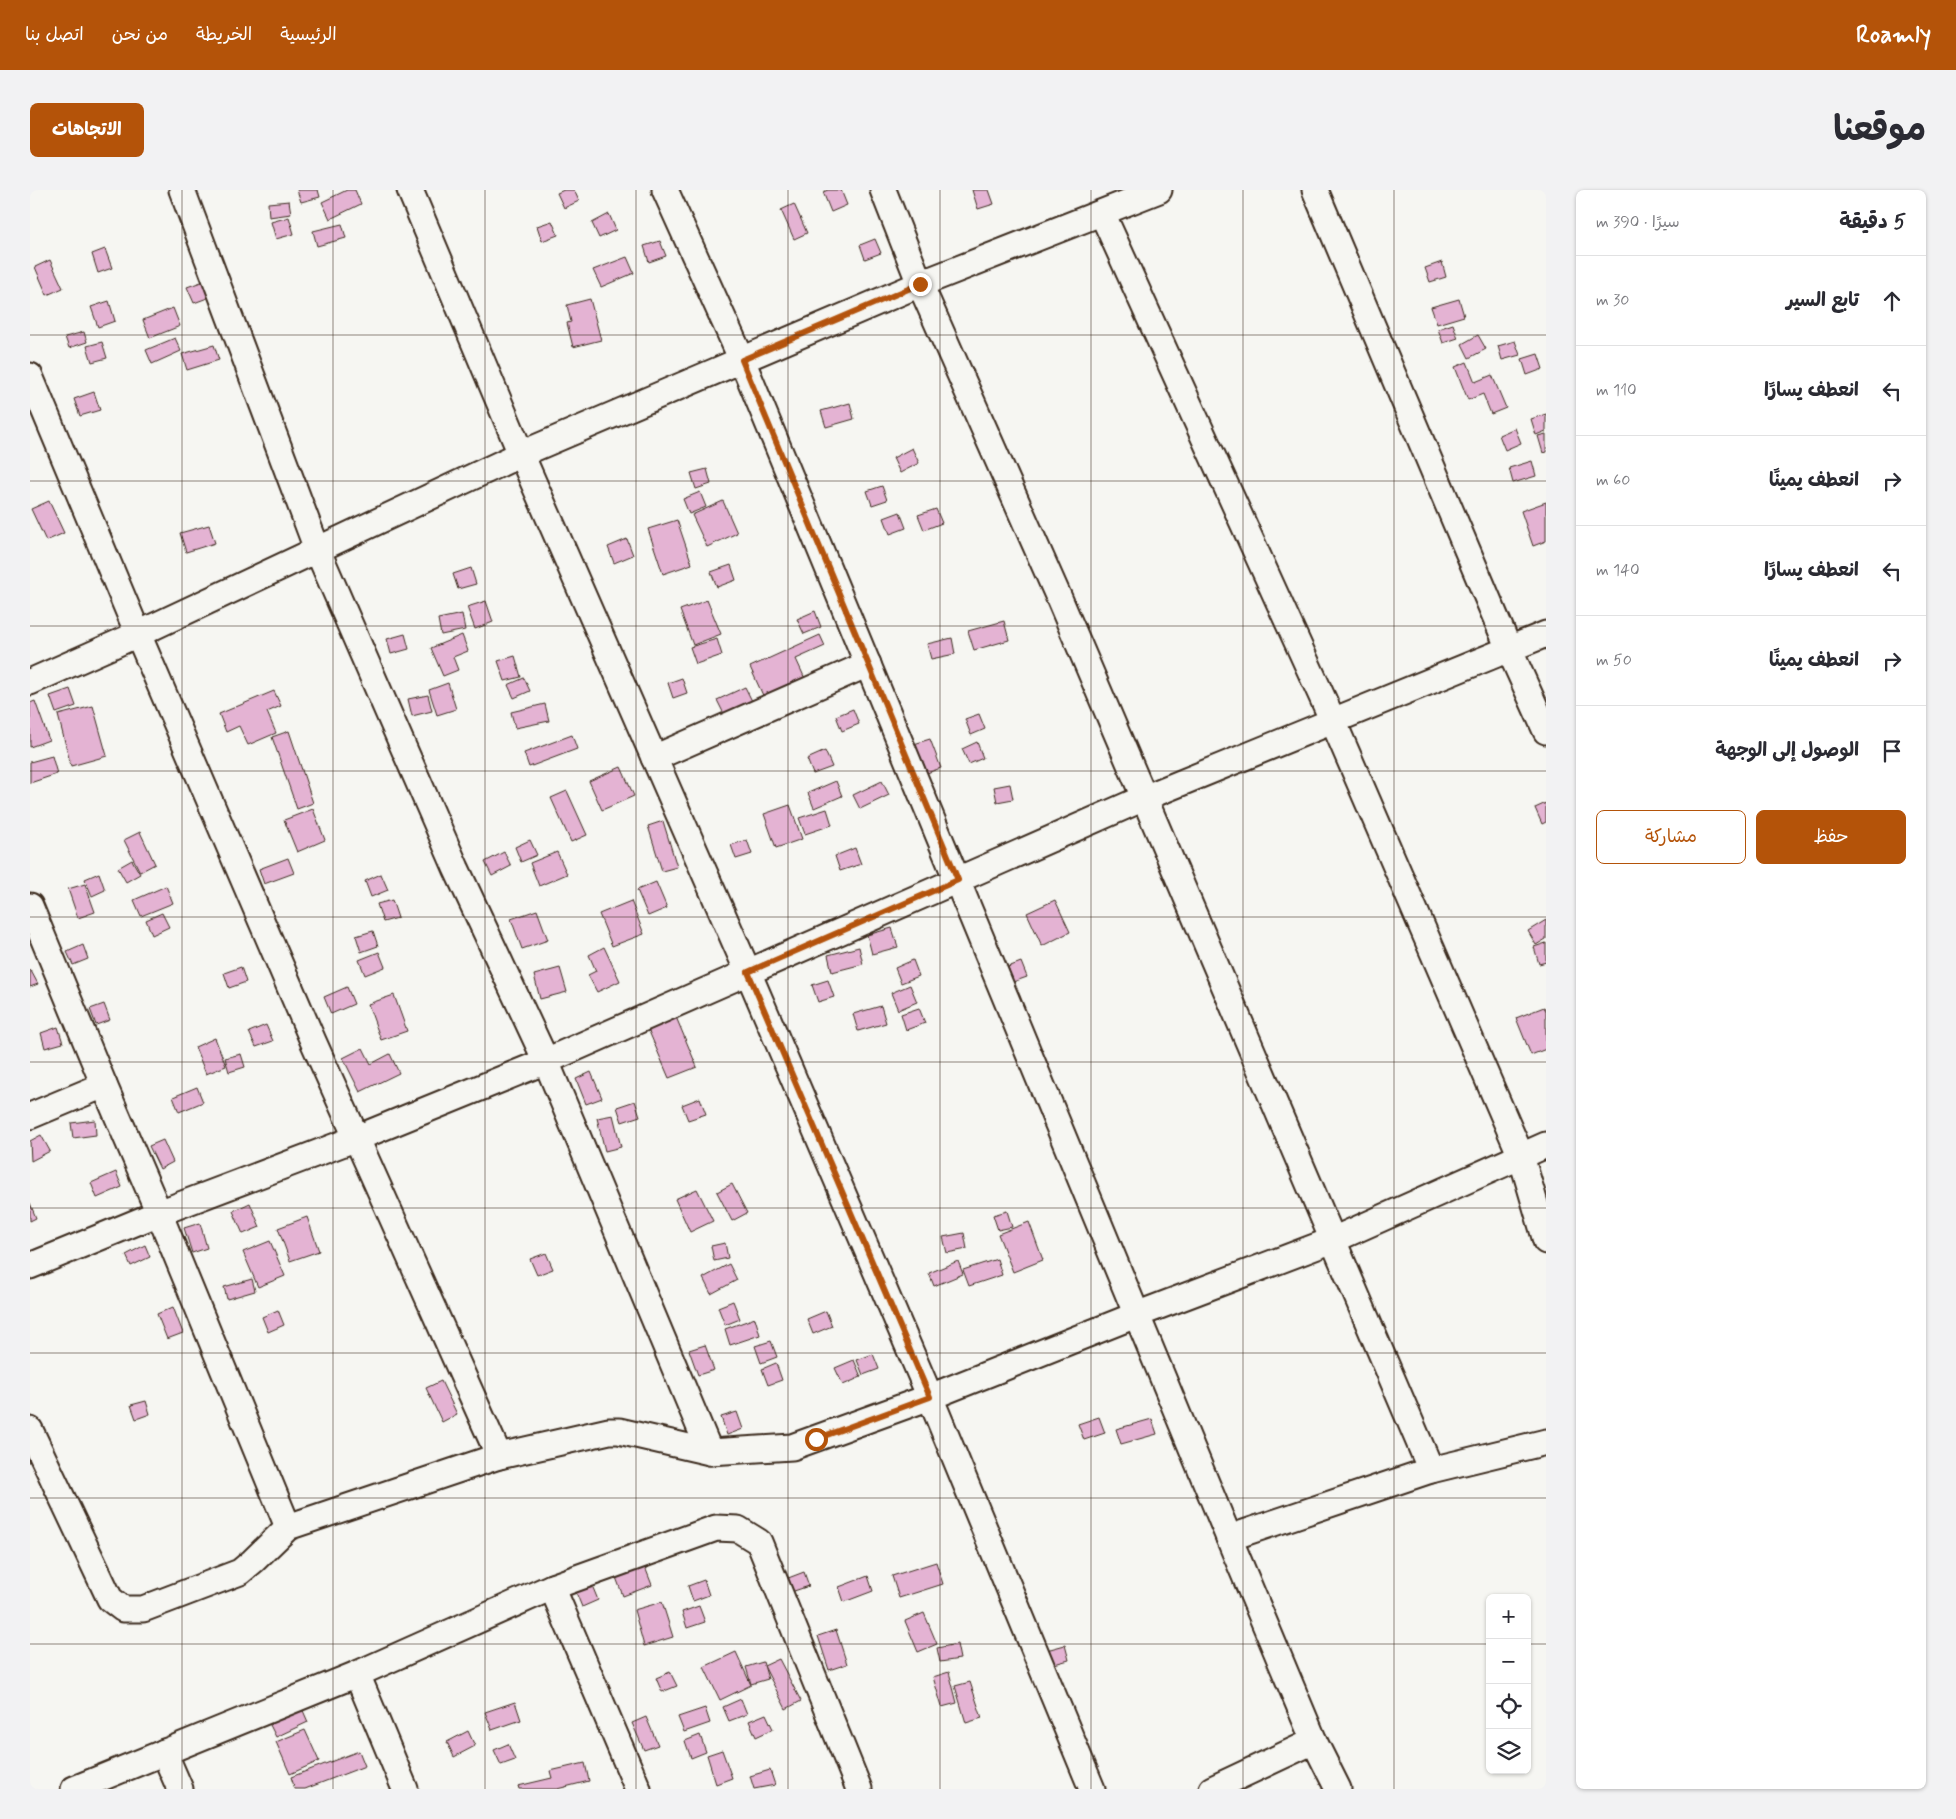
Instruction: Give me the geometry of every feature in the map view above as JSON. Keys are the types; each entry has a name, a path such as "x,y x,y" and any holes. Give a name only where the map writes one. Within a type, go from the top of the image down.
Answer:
{"street":[{"path":"182,190 317,549 456,868 546,1061 710,1452"},
{"path":"410,190 521,454 748,972 930,1397 1092,1789"},
{"path":"664,190 742,360 1229,1538 1314,1741 1338,1789"},
{"path":"883,190 920,284 1059,598 1431,1470"},
{"path":"30,682 138,634 521,454 920,284 1160,190"},
{"path":"1315,190 1509,649 1546,731"},
{"path":"1102,212 1333,721 1521,1156 1546,1241"},
{"path":"30,376 138,634 357,1138 499,1456"},
{"path":"30,1266 159,1213 357,1138 546,1061 1144,798 1546,634"},
{"path":"654,758 868,664"},
{"path":"30,906 36,938 104,1085 159,1213 288,1527"},
{"path":"30,1116 104,1085"},
{"path":"30,1430 110,1599 124,1609 143,1609 240,1572 288,1527 499,1456 609,1431 619,1431 710,1452 792,1447 930,1397 1136,1314 1333,1240 1546,1145"},
{"path":"1229,1538 1431,1470 1546,1442"},
{"path":"74,1789 357,1674 552,1587 716,1528 738,1530 759,1542 859,1789"},
{"path":"552,1587 638,1789"},
{"path":"357,1674 405,1789"},
{"path":"1212,1789 1314,1741"},
{"path":"164,1752 180,1789"}],"building":[{"path":"297,190 318,190 320,197 301,202"},
{"path":"347,190 355,190 361,204 330,219 322,202"},
{"path":"564,190 574,190 579,201 564,208 557,193"},
{"path":"841,190 847,205 831,212 823,192"},
{"path":"972,190 989,190 994,204 978,209"},
{"path":"289,201 291,214 269,217 268,203"},
{"path":"794,204 807,233 794,239 781,210"},
{"path":"609,214 616,230 599,238 592,223"},
{"path":"289,217 294,234 276,239 271,222"},
{"path":"552,221 558,235 542,241 537,226"},
{"path":"342,224 346,238 317,246 313,231"},
{"path":"875,239 881,253 865,259 860,245"},
{"path":"660,241 666,256 649,262 644,246"},
{"path":"105,249 112,268 98,273 92,254"},
{"path":"627,257 634,273 601,287 593,270"},
{"path":"50,260 63,288 47,295 35,267"},
{"path":"1442,262 1446,277 1430,282 1425,268"},
{"path":"204,281 210,297 194,303 187,287"},
{"path":"590,299 601,340 573,347 567,323 571,322 567,305"},
{"path":"1459,299 1464,316 1437,324 1431,307"},
{"path":"109,301 115,321 98,327 91,307"},
{"path":"173,308 180,326 150,338 143,320"},
{"path":"1453,324 1458,338 1443,343 1438,329"},
{"path":"84,332 87,342 69,348 65,337"},
{"path":"1478,335 1486,349 1469,358 1462,344"},
{"path":"175,338 181,351 152,364 146,350"},
{"path":"1515,341 1520,355 1502,360 1498,346"},
{"path":"102,342 107,358 92,362 87,346"},
{"path":"214,345 219,360 187,370 182,354"},
{"path":"1538,354 1543,369 1527,375 1522,359"},
{"path":"1467,362 1475,382 1492,375 1506,408 1491,414 1483,394 1468,400 1455,367"},
{"path":"94,392 100,410 80,416 74,399"},
{"path":"850,403 854,419 826,427 821,411"},
{"path":"1546,414 1546,431 1536,435 1531,419"},
{"path":"1515,428 1521,443 1505,450 1499,435"},
{"path":"1546,434 1546,452 1543,453 1538,436"},
{"path":"912,448 919,463 900,473 893,458"},
{"path":"1532,461 1536,476 1513,483 1509,468"},
{"path":"707,469 711,484 696,489 691,473"},
{"path":"882,486 887,500 872,505 867,491"},
{"path":"700,492 706,507 689,514 683,499"},
{"path":"49,501 64,533 46,541 31,509"},
{"path":"723,501 737,533 707,547 692,515"},
{"path":"1546,502 1546,541 1533,546 1521,511"},
{"path":"936,509 942,523 924,530 918,515"},
{"path":"900,512 906,528 890,534 884,518"},
{"path":"677,520 692,564 663,574 648,529"},
{"path":"209,525 215,543 186,552 180,533"},
{"path":"627,539 633,555 614,563 608,547"},
{"path":"731,565 736,580 717,587 711,572"},
{"path":"471,568 476,584 458,589 453,574"},
{"path":"707,600 721,634 693,645 680,610"},
{"path":"486,601 493,622 475,629 467,607"},
{"path":"815,611 821,627 804,634 797,619"},
{"path":"462,614 465,630 441,635 438,619"},
{"path":"1004,621 1009,640 974,650 968,631"},
{"path":"405,634 409,649 391,654 387,639"},
{"path":"462,635 468,651 453,657 458,670 443,676 431,648"},
{"path":"820,635 825,646 796,659 807,683 766,702 750,667"},
{"path":"952,638 955,654 931,659 927,644"},
{"path":"717,639 722,655 696,664 690,647"},
{"path":"515,656 521,677 505,681 498,661"},
{"path":"524,678 530,691 514,698 508,685"},
{"path":"682,678 687,693 673,698 668,683"},
{"path":"448,683 456,709 437,715 429,690"},
{"path":"745,687 752,701 724,714 717,700"},
{"path":"70,689 76,706 56,713 50,696"},
{"path":"274,691 281,706 267,712 276,733 248,745 239,726 226,732 219,714"},
{"path":"428,695 432,711 412,716 408,699"},
{"path":"35,701 49,740 30,747 30,703"},
{"path":"545,704 549,721 515,728 511,712"},
{"path":"93,706 107,756 71,766 58,715"},
{"path":"853,709 859,724 842,731 836,716"},
{"path":"979,714 985,729 971,735 965,719"},
{"path":"289,731 313,803 297,809 272,737"},
{"path":"572,735 577,749 529,767 524,753"},
{"path":"930,739 941,768 924,774 914,744"},
{"path":"977,742 983,758 969,764 962,749"},
{"path":"825,751 832,767 813,774 807,759"},
{"path":"52,756 57,774 30,783 30,762"},
{"path":"621,767 634,796 602,810 589,781"},
{"path":"836,781 842,796 814,808 808,793"},
{"path":"882,781 889,795 860,809 853,795"},
{"path":"1010,784 1013,799 997,802 994,787"},
{"path":"567,791 587,835 571,842 551,798"},
{"path":"1546,803 1546,822 1542,824 1535,808"},
{"path":"790,805 802,839 776,848 764,814"},
{"path":"313,809 325,840 297,852 284,820"},
{"path":"827,809 832,825 805,834 799,818"},
{"path":"663,821 677,867 662,871 648,826"},
{"path":"140,832 155,864 140,872 124,840"},
{"path":"530,840 537,855 521,862 515,847"},
{"path":"747,840 752,854 736,859 731,845"},
{"path":"855,848 861,864 840,871 835,856"},
{"path":"504,852 511,866 492,876 485,862"},
{"path":"557,852 567,874 539,886 530,863"},
{"path":"288,858 294,873 264,884 259,869"},
{"path":"132,860 140,874 126,882 118,868"},
{"path":"99,873 105,890 92,896 85,879"},
{"path":"381,874 388,890 371,897 365,881"},
{"path":"656,882 667,908 648,916 637,890"},
{"path":"85,884 95,912 78,918 68,889"},
{"path":"166,886 173,903 141,916 134,900"},
{"path":"392,900 398,918 383,922 377,904"},
{"path":"1055,900 1070,932 1042,946 1027,913"},
{"path":"631,901 644,934 612,946 599,914"},
{"path":"537,910 548,940 522,949 511,919"},
{"path":"162,913 169,927 152,935 146,920"},
{"path":"1546,920 1546,939 1536,945 1528,931"},
{"path":"892,928 898,947 872,954 867,935"},
{"path":"373,931 378,946 361,952 356,936"},
{"path":"1546,943 1546,962 1539,964 1534,947"},
{"path":"83,945 88,959 73,965 67,952"},
{"path":"604,947 620,981 597,992 588,975 596,971 589,955"},
{"path":"859,947 863,964 832,972 828,955"},
{"path":"379,952 385,967 365,975 359,960"},
{"path":"913,960 919,976 901,983 895,968"},
{"path":"1021,962 1027,977 1013,982 1008,967"},
{"path":"241,967 246,982 229,988 224,973"},
{"path":"560,968 567,992 540,999 534,975"},
{"path":"30,969 38,984 30,987"},
{"path":"828,980 834,997 818,1002 812,985"},
{"path":"910,985 917,1002 898,1010 891,993"},
{"path":"347,987 354,1004 331,1014 324,997"},
{"path":"394,995 407,1031 381,1040 368,1004"},
{"path":"104,1004 110,1020 96,1025 90,1009"},
{"path":"881,1006 886,1023 858,1031 853,1014"},
{"path":"1544,1007 1546,1011 1546,1049 1531,1055 1516,1018"},
{"path":"919,1008 925,1023 906,1030 901,1014"},
{"path":"676,1017 697,1067 669,1078 648,1029"},
{"path":"266,1025 273,1041 256,1047 249,1032"},
{"path":"58,1027 63,1043 45,1048 41,1033"},
{"path":"215,1038 226,1066 206,1074 195,1047"},
{"path":"363,1048 371,1064 390,1054 399,1073 360,1092 343,1058"},
{"path":"241,1054 245,1067 229,1072 225,1058"},
{"path":"591,1072 602,1098 586,1104 576,1079"},
{"path":"197,1087 203,1102 179,1112 173,1097"},
{"path":"700,1098 706,1114 688,1120 682,1105"},
{"path":"635,1101 640,1116 622,1122 617,1107"},
{"path":"613,1115 621,1147 605,1151 597,1118"},
{"path":"95,1120 96,1135 73,1138 71,1123"},
{"path":"41,1135 50,1151 31,1161 30,1141"},
{"path":"163,1140 173,1162 160,1169 149,1146"},
{"path":"116,1172 122,1187 97,1198 91,1183"},
{"path":"732,1184 747,1213 732,1221 717,1192"},
{"path":"697,1189 713,1221 690,1232 675,1199"},
{"path":"30,1203 36,1218 30,1221"},
{"path":"250,1203 260,1227 243,1234 233,1211"},
{"path":"1007,1211 1012,1227 998,1230 993,1215"},
{"path":"307,1217 319,1251 290,1261 278,1228"},
{"path":"1029,1222 1043,1260 1013,1272 998,1234"},
{"path":"200,1223 207,1248 192,1253 184,1228"},
{"path":"964,1233 967,1249 947,1253 943,1237"},
{"path":"270,1241 285,1276 258,1287 243,1252"},
{"path":"725,1243 728,1258 714,1261 711,1246"},
{"path":"145,1245 150,1257 131,1266 126,1255"},
{"path":"546,1253 553,1269 537,1275 530,1259"},
{"path":"997,1259 1002,1275 969,1286 963,1270"},
{"path":"958,1261 963,1274 934,1286 929,1273"},
{"path":"729,1264 737,1280 711,1294 703,1278"},
{"path":"252,1279 255,1291 227,1299 224,1287"},
{"path":"733,1301 740,1319 725,1325 718,1307"},
{"path":"173,1307 183,1333 167,1339 157,1314"},
{"path":"278,1310 284,1325 268,1332 262,1317"},
{"path":"826,1311 832,1326 813,1334 807,1319"},
{"path":"755,1318 760,1335 730,1345 725,1329"},
{"path":"771,1341 777,1357 761,1363 755,1346"},
{"path":"705,1345 714,1370 698,1375 689,1350"},
{"path":"873,1354 879,1369 863,1375 857,1360"},
{"path":"854,1360 861,1377 843,1385 835,1368"},
{"path":"776,1363 782,1380 768,1385 762,1369"},
{"path":"441,1381 457,1414 442,1422 426,1388"},
{"path":"146,1401 150,1414 136,1419 131,1405"},
{"path":"737,1412 743,1429 727,1435 721,1417"},
{"path":"1099,1417 1105,1433 1084,1440 1078,1424"},
{"path":"1152,1419 1157,1434 1121,1444 1116,1429"},
{"path":"643,1562 652,1585 623,1596 614,1572"},
{"path":"936,1562 943,1584 899,1598 892,1576"},
{"path":"804,1572 809,1586 788,1593 783,1580"},
{"path":"868,1576 873,1591 844,1602 839,1587"},
{"path":"704,1580 709,1595 693,1601 688,1586"},
{"path":"591,1583 598,1600 582,1607 575,1590"},
{"path":"662,1602 673,1637 644,1646 634,1610"},
{"path":"699,1606 705,1622 687,1628 682,1612"},
{"path":"924,1613 937,1644 918,1652 905,1621"},
{"path":"836,1630 847,1664 829,1670 818,1636"},
{"path":"957,1644 960,1659 940,1662 937,1648"},
{"path":"1065,1645 1069,1660 1032,1670 1028,1655"},
{"path":"736,1652 751,1685 720,1700 704,1667"},
{"path":"779,1659 801,1701 786,1709 764,1666"},
{"path":"763,1662 768,1679 751,1684 746,1667"},
{"path":"670,1672 677,1686 662,1692 656,1678"},
{"path":"949,1672 957,1703 942,1707 933,1677"},
{"path":"970,1682 982,1718 966,1723 955,1686"},
{"path":"741,1699 747,1714 729,1721 723,1707"},
{"path":"515,1702 521,1720 492,1730 485,1712"},
{"path":"301,1706 308,1722 276,1737 268,1721"},
{"path":"705,1708 710,1723 684,1732 678,1717"},
{"path":"766,1714 773,1729 756,1737 749,1721"},
{"path":"646,1717 658,1745 644,1750 632,1723"},
{"path":"305,1730 319,1761 290,1774 276,1742"},
{"path":"468,1731 475,1746 454,1757 447,1742"},
{"path":"700,1735 706,1752 691,1758 685,1741"},
{"path":"508,1744 515,1760 501,1765 494,1750"},
{"path":"722,1750 732,1778 716,1784 707,1755"},
{"path":"359,1751 365,1766 305,1789 295,1789 291,1777"},
{"path":"585,1763 589,1781 557,1789 519,1789 518,1786 552,1778 550,1771"},
{"path":"770,1770 775,1785 754,1789 750,1776"}],"route":[{"path":"816,1439 930,1397 748,972 958,880 742,360 920,284"}]}
